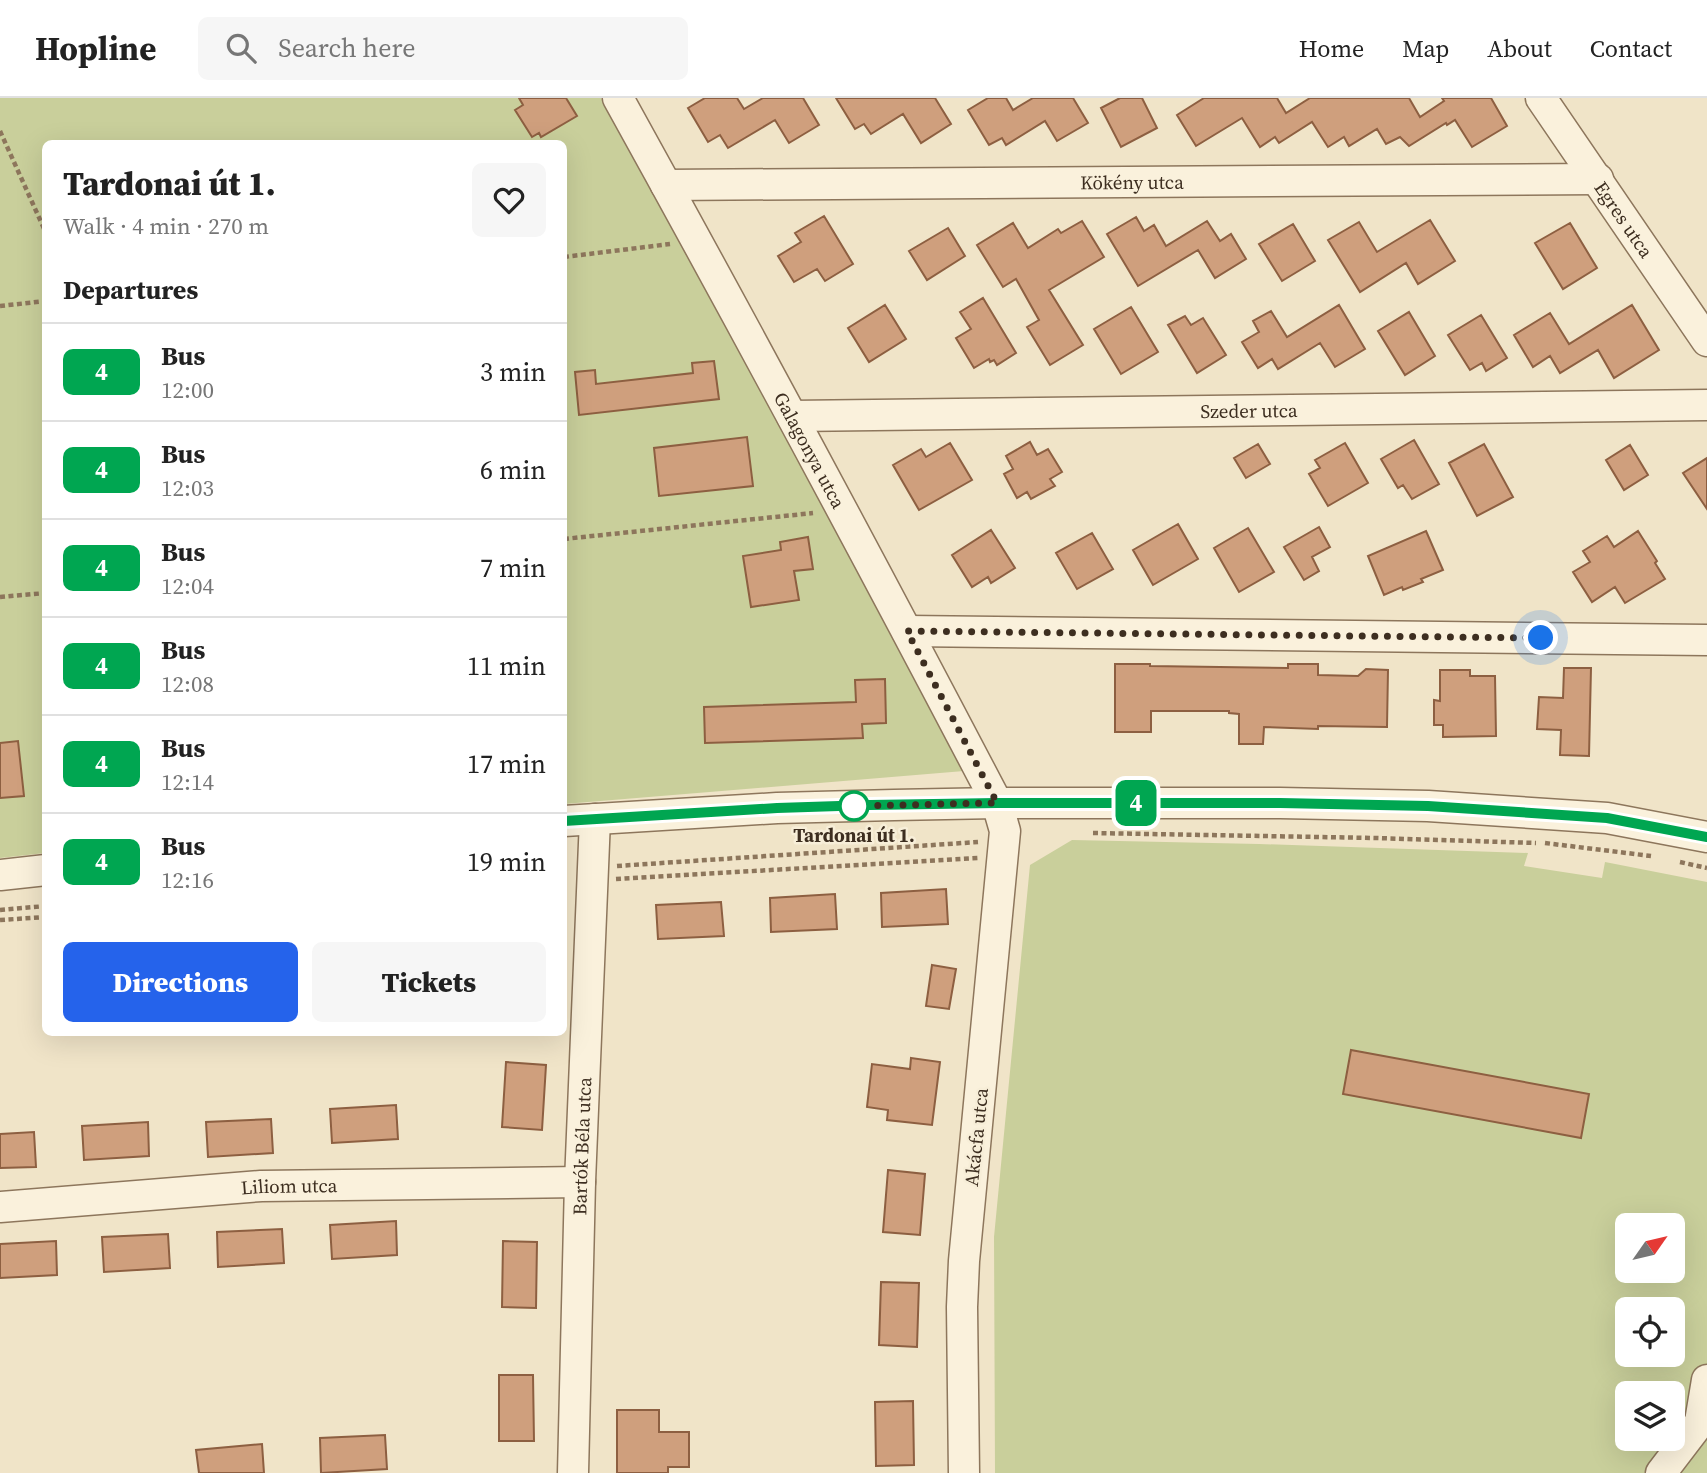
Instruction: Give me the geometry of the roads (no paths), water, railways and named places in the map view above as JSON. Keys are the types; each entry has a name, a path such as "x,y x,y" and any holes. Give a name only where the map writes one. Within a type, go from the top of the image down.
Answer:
{"street":[{"name":"Galagonya utca","path":"618,98 698,241 907,631 1002,830"},
{"name":"Egres utca","path":"1541,98 1707,341"},
{"name":"Kökény utca","path":"666,184 1598,179"},
{"name":"Szeder utca","path":"792,416 1707,405"},
{"path":"907,631 1707,640"},
{"path":"567,821 777,808 1002,830 1280,803 1428,806 1607,818 1707,837"},
{"name":"Bartók Béla utca","path":"573,1473 580,1182 595,819"},
{"name":"Akácfa utca","path":"964,1473 964,1261 1002,830"},
{"path":"0,875 42,870"},
{"name":"Liliom utca","path":"0,1207 261,1186 580,1182"},
{"path":"1661,1473 1700,1422 1707,1380"}],"place":[{"name":"Tardonai út 1.","path":"854,806"}]}
